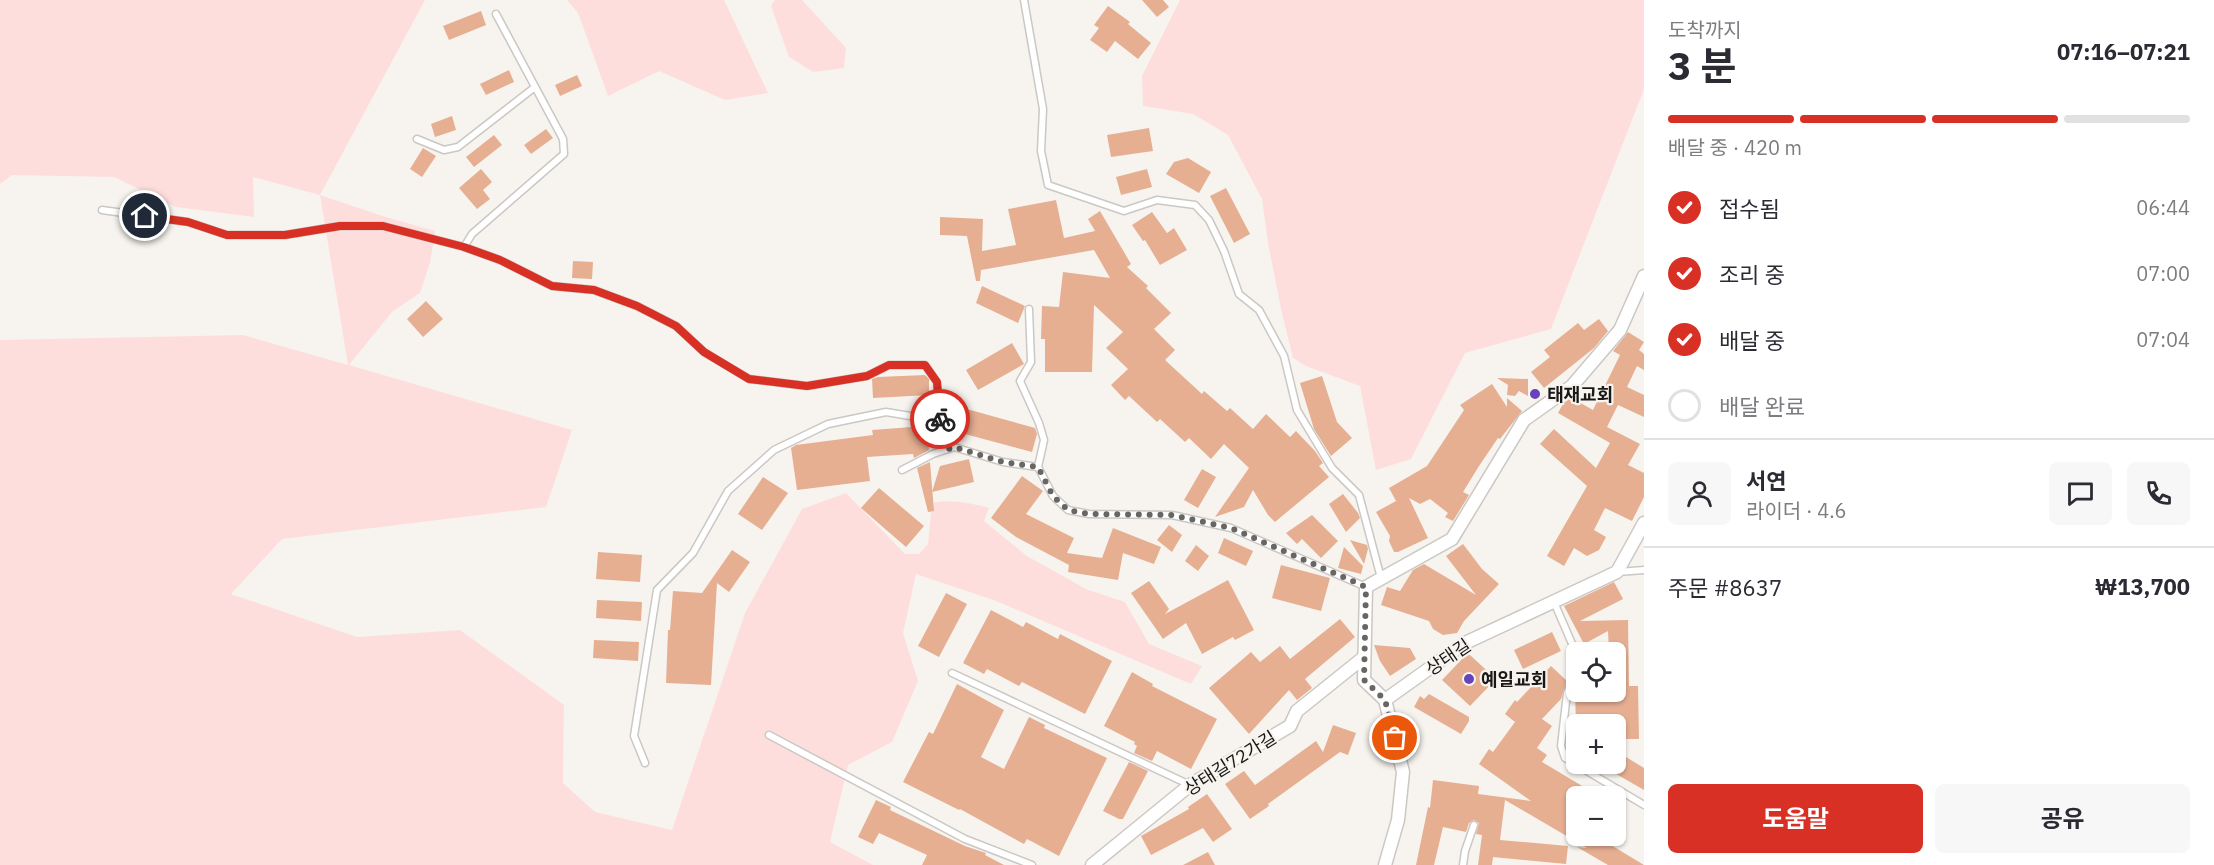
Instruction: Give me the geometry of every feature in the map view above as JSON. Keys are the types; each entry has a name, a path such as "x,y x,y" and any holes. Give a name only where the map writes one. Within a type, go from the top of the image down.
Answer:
{"street":[{"path":"1385,865 1398,820 1403,772 1385,700 1364,680 1366,587 1452,539 1524,420 1572,387 1620,330 1644,276"},
{"path":"1617,572 1644,523"},
{"name":"상태길","path":"1385,700 1465,643 1617,572"},
{"name":"상태길72가길","path":"1092,865 1190,785 1290,726 1297,711 1363,658"}],"lane":[{"path":"1024,0 1043,109 1041,151 1048,185 1124,210 1157,200 1195,205 1209,220 1224,251 1239,294 1259,310 1284,356 1296,410 1332,468 1359,495 1382,578"},
{"path":"464,247 472,234 564,154 563,139 496,14"},
{"path":"417,139 444,150 458,147 534,87"},
{"path":"102,210 188,222 227,235 285,235 340,226 383,226 464,247 500,260 552,286 594,290 637,306 676,326 704,352 749,379 807,386 867,376 889,365 925,365 937,382 940,430 949,449"},
{"path":"1029,309 1031,362 1020,381 1044,440 1038,467 1053,496 1068,510 1089,514 1172,515 1231,528 1366,587"},
{"path":"645,763 634,736 657,590 693,553 728,491 774,450 828,424 886,412 922,418 940,430"},
{"path":"902,470 933,454 954,447 1003,462 1038,467"},
{"path":"1617,572 1643,572"},
{"path":"1554,602 1571,642"},
{"path":"952,673 1190,785"},
{"path":"1566,702 1561,746 1565,758 1644,805"},
{"path":"770,735 966,838 1032,865"},
{"path":"1463,865 1474,825"}],"shaded area":[{"path":"0,0 425,0 320,195 253,177 254,217 176,207 114,177 12,175 0,184"},
{"path":"567,0 724,0 768,93 725,100 659,71 608,96 578,13"},
{"path":"775,0 802,0 846,48 844,68 813,72 789,57 771,6"},
{"path":"1180,0 1644,0 1644,89 1551,329 1465,353 1411,459 1376,470 1360,386 1306,366 1293,358 1268,243 1262,199 1228,135 1193,114 1143,106 1142,76"},
{"path":"320,195 435,231 430,263 420,293 392,312 349,365 572,430 546,507 282,539 231,594 357,637 460,630 564,705 563,783 595,812 672,830 745,613 802,509 846,493 905,554 919,554 928,544 932,503 960,502 989,508 984,521 1027,556 1086,589 1125,602 1149,644 1202,666 1191,684 996,601 916,574 903,633 918,681 892,742 848,765 830,842 873,865 0,865 0,340 243,335 348,365"}],"building":[{"path":"1142,0 1163,0 1169,7 1157,17"},
{"path":"1108,6 1130,22 1128,24 1151,43 1138,59 1115,41 1107,52 1090,40 1099,28 1094,25"},
{"path":"481,11 486,25 449,40 443,26"},
{"path":"509,70 514,82 486,95 480,84"},
{"path":"577,75 582,86 560,96 555,85"},
{"path":"452,116 456,130 435,137 431,124"},
{"path":"1149,128 1153,151 1111,157 1107,135"},
{"path":"546,129 553,138 531,154 524,145"},
{"path":"494,135 502,145 474,167 466,157"},
{"path":"423,148 436,156 422,177 410,169"},
{"path":"1188,158 1211,172 1199,193 1166,174 1174,162"},
{"path":"481,169 492,182 483,190 490,199 477,209 459,188"},
{"path":"1147,169 1152,187 1121,195 1116,177"},
{"path":"1226,188 1250,234 1234,243 1210,196"},
{"path":"1056,200 1064,238 1095,231 1088,219 1100,211 1131,264 1127,267 1148,286 1146,288 1171,313 1154,329 1175,350 1165,360 1202,394 1204,391 1227,411 1230,408 1253,429 1266,414 1290,437 1296,431 1315,451 1323,463 1319,466 1329,477 1275,522 1268,515 1253,490 1244,507 1215,517 1249,468 1224,444 1211,459 1189,438 1185,442 1160,419 1157,422 1129,396 1125,400 1111,385 1128,369 1106,348 1123,332 1094,305 1092,372 1045,372 1045,339 1041,339 1042,306 1059,307 1063,272 1110,278 1094,250 981,270 980,281 976,281 967,236 940,235 940,217 983,219 982,251 1016,245 1008,209"},
{"path":"1152,212 1167,233 1174,228 1187,250 1160,265 1145,240 1143,241 1132,225"},
{"path":"573,261 593,262 592,279 572,278"},
{"path":"982,286 1025,306 1018,323 976,303"},
{"path":"426,301 443,319 423,337 407,319"},
{"path":"1599,319 1608,331 1594,348 1544,388 1531,372 1550,357 1544,350 1578,323 1584,330"},
{"path":"1628,332 1644,342 1639,350 1644,354 1644,370 1637,366 1627,387 1644,395 1644,417 1618,405 1607,427 1640,444 1628,465 1644,473 1644,497 1632,521 1605,508 1594,530 1606,537 1599,550 1587,556 1574,548 1564,566 1547,556 1587,486 1540,444 1554,429 1596,468 1610,443 1558,413 1570,397 1593,410 1620,355 1613,351"},
{"path":"1012,343 1024,364 978,390 966,370"},
{"path":"925,375 929,379 929,395 873,398 872,379"},
{"path":"1322,376 1337,422 1352,438 1331,456 1314,429 1300,383"},
{"path":"1497,378 1528,379 1528,396 1519,391 1515,396 1507,395 1508,385"},
{"path":"1492,384 1507,407 1507,398 1522,411 1500,439 1498,438 1479,466 1463,492 1469,495 1453,521 1445,517 1448,513 1430,499 1420,504 1409,498 1428,538 1394,552 1389,541 1390,536 1376,512 1396,501 1389,488 1427,466 1464,410 1460,405"},
{"path":"956,406 1035,428 1037,434 1032,452 950,430"},
{"path":"925,426 929,450 914,458 913,454 867,457 870,481 797,490 791,448 796,445 873,435 872,430"},
{"path":"969,459 974,482 932,492 940,466"},
{"path":"930,462 934,511 928,512 917,468"},
{"path":"1202,469 1216,477 1198,508 1184,500"},
{"path":"1022,476 1043,491 1026,514 1074,538 1067,553 1102,558 1113,528 1161,547 1154,564 1123,553 1118,580 1068,572 1069,565 1016,537 991,518"},
{"path":"763,477 788,493 762,530 738,514"},
{"path":"879,488 924,526 906,547 861,508"},
{"path":"1343,494 1360,518 1346,532 1329,504"},
{"path":"1312,515 1338,541 1321,558 1302,539 1297,544 1286,533"},
{"path":"1169,525 1182,535 1172,552 1157,540"},
{"path":"1224,538 1253,551 1246,566 1218,553"},
{"path":"1350,540 1367,545 1364,564"},
{"path":"1463,544 1482,569 1499,584 1464,621 1457,633 1443,635 1433,629 1429,621 1381,605 1387,587 1400,591 1413,570 1424,564 1476,595 1446,556"},
{"path":"1196,545 1209,556 1198,571 1185,561"},
{"path":"1344,547 1363,566 1361,574 1338,568"},
{"path":"732,550 750,562 729,592 717,583 711,685 666,683 668,630 670,630 673,591 702,593"},
{"path":"598,552 642,555 640,582 596,579"},
{"path":"1281,565 1330,578 1321,611 1272,598"},
{"path":"1228,580 1254,630 1235,640 1233,637 1202,654 1186,623 1163,639 1131,593 1149,581 1169,609 1165,614"},
{"path":"1614,582 1623,599 1580,621 1629,620 1629,686 1638,686 1639,739 1626,739 1626,714 1576,714 1575,702 1626,702 1626,642 1609,642 1608,631 1588,642 1583,642 1564,606"},
{"path":"946,593 967,604 939,657 918,646"},
{"path":"597,600 642,602 641,621 596,618"},
{"path":"991,610 1023,627 1026,622 1058,639 1060,634 1112,661 1085,714 1022,682 1019,686 987,669 984,674 963,663"},
{"path":"1340,619 1355,637 1305,679 1312,688 1297,700 1289,690 1249,734 1209,688 1251,652 1260,662 1280,646 1290,659"},
{"path":"1552,632 1561,651 1523,669 1514,650"},
{"path":"594,640 639,642 638,661 593,658"},
{"path":"1374,645 1410,648 1416,659 1390,676 1380,661"},
{"name":"예일교회","path":"1466,655 1470,655 1496,679 1470,706 1442,680"},
{"path":"1551,666 1566,680 1561,699 1542,719 1552,726 1537,748 1547,755 1542,762 1582,786 1566,786 1566,836 1505,800 1500,840 1568,846 1566,864 1493,857 1492,865 1478,865 1482,835 1476,834 1479,823 1474,820 1469,823 1466,832 1443,827 1434,865 1416,865 1428,807 1430,808 1433,780 1479,786 1478,794 1531,801 1479,764 1489,749 1493,752 1515,722 1505,714 1515,700 1517,702"},
{"path":"1132,672 1153,684 1152,686 1217,719 1191,769 1157,751 1152,761 1134,753 1137,746 1135,742 1104,726"},
{"path":"957,684 1004,710 981,757 1004,769 1029,717 1045,725 1044,728 1107,758 1059,856 1027,839 1024,844 960,809 903,782 929,732 933,734"},
{"path":"1429,694 1469,717 1461,734 1414,707 1420,696 1424,699"},
{"path":"1333,725 1356,733 1348,755 1340,752 1250,819 1225,784 1244,771 1255,785 1316,741 1323,752"},
{"path":"1626,757 1644,768 1644,790 1616,774 1626,774"},
{"path":"1129,762 1148,771 1123,819 1119,819 1103,811"},
{"path":"1207,794 1232,829 1213,842 1203,828 1151,855 1141,836 1189,809 1188,807"},
{"path":"876,800 891,807 890,810 965,846 986,853 985,855 1004,865 922,865 927,855 879,833 873,844 858,837"},
{"path":"1584,846 1613,846 1644,865 1608,865 1577,847 1587,848"},
{"path":"1208,852 1215,865 1183,865"}],"way so far":[{"path":"940,419 940,430 949,449 954,447 1003,462 1038,467 1053,496 1068,510 1089,514 1172,515 1231,528 1366,587 1364,680 1385,700 1395,738"}],"place":[{"name":"태재교회","path":"1535,394"},
{"name":"예일교회","path":"1469,679"}],"route":[{"path":"145,216 188,222 227,235 285,235 340,226 383,226 464,247 500,260 552,286 594,290 637,306 676,326 704,352 749,379 807,386 867,376 889,365 925,365 937,382 940,419"}]}
